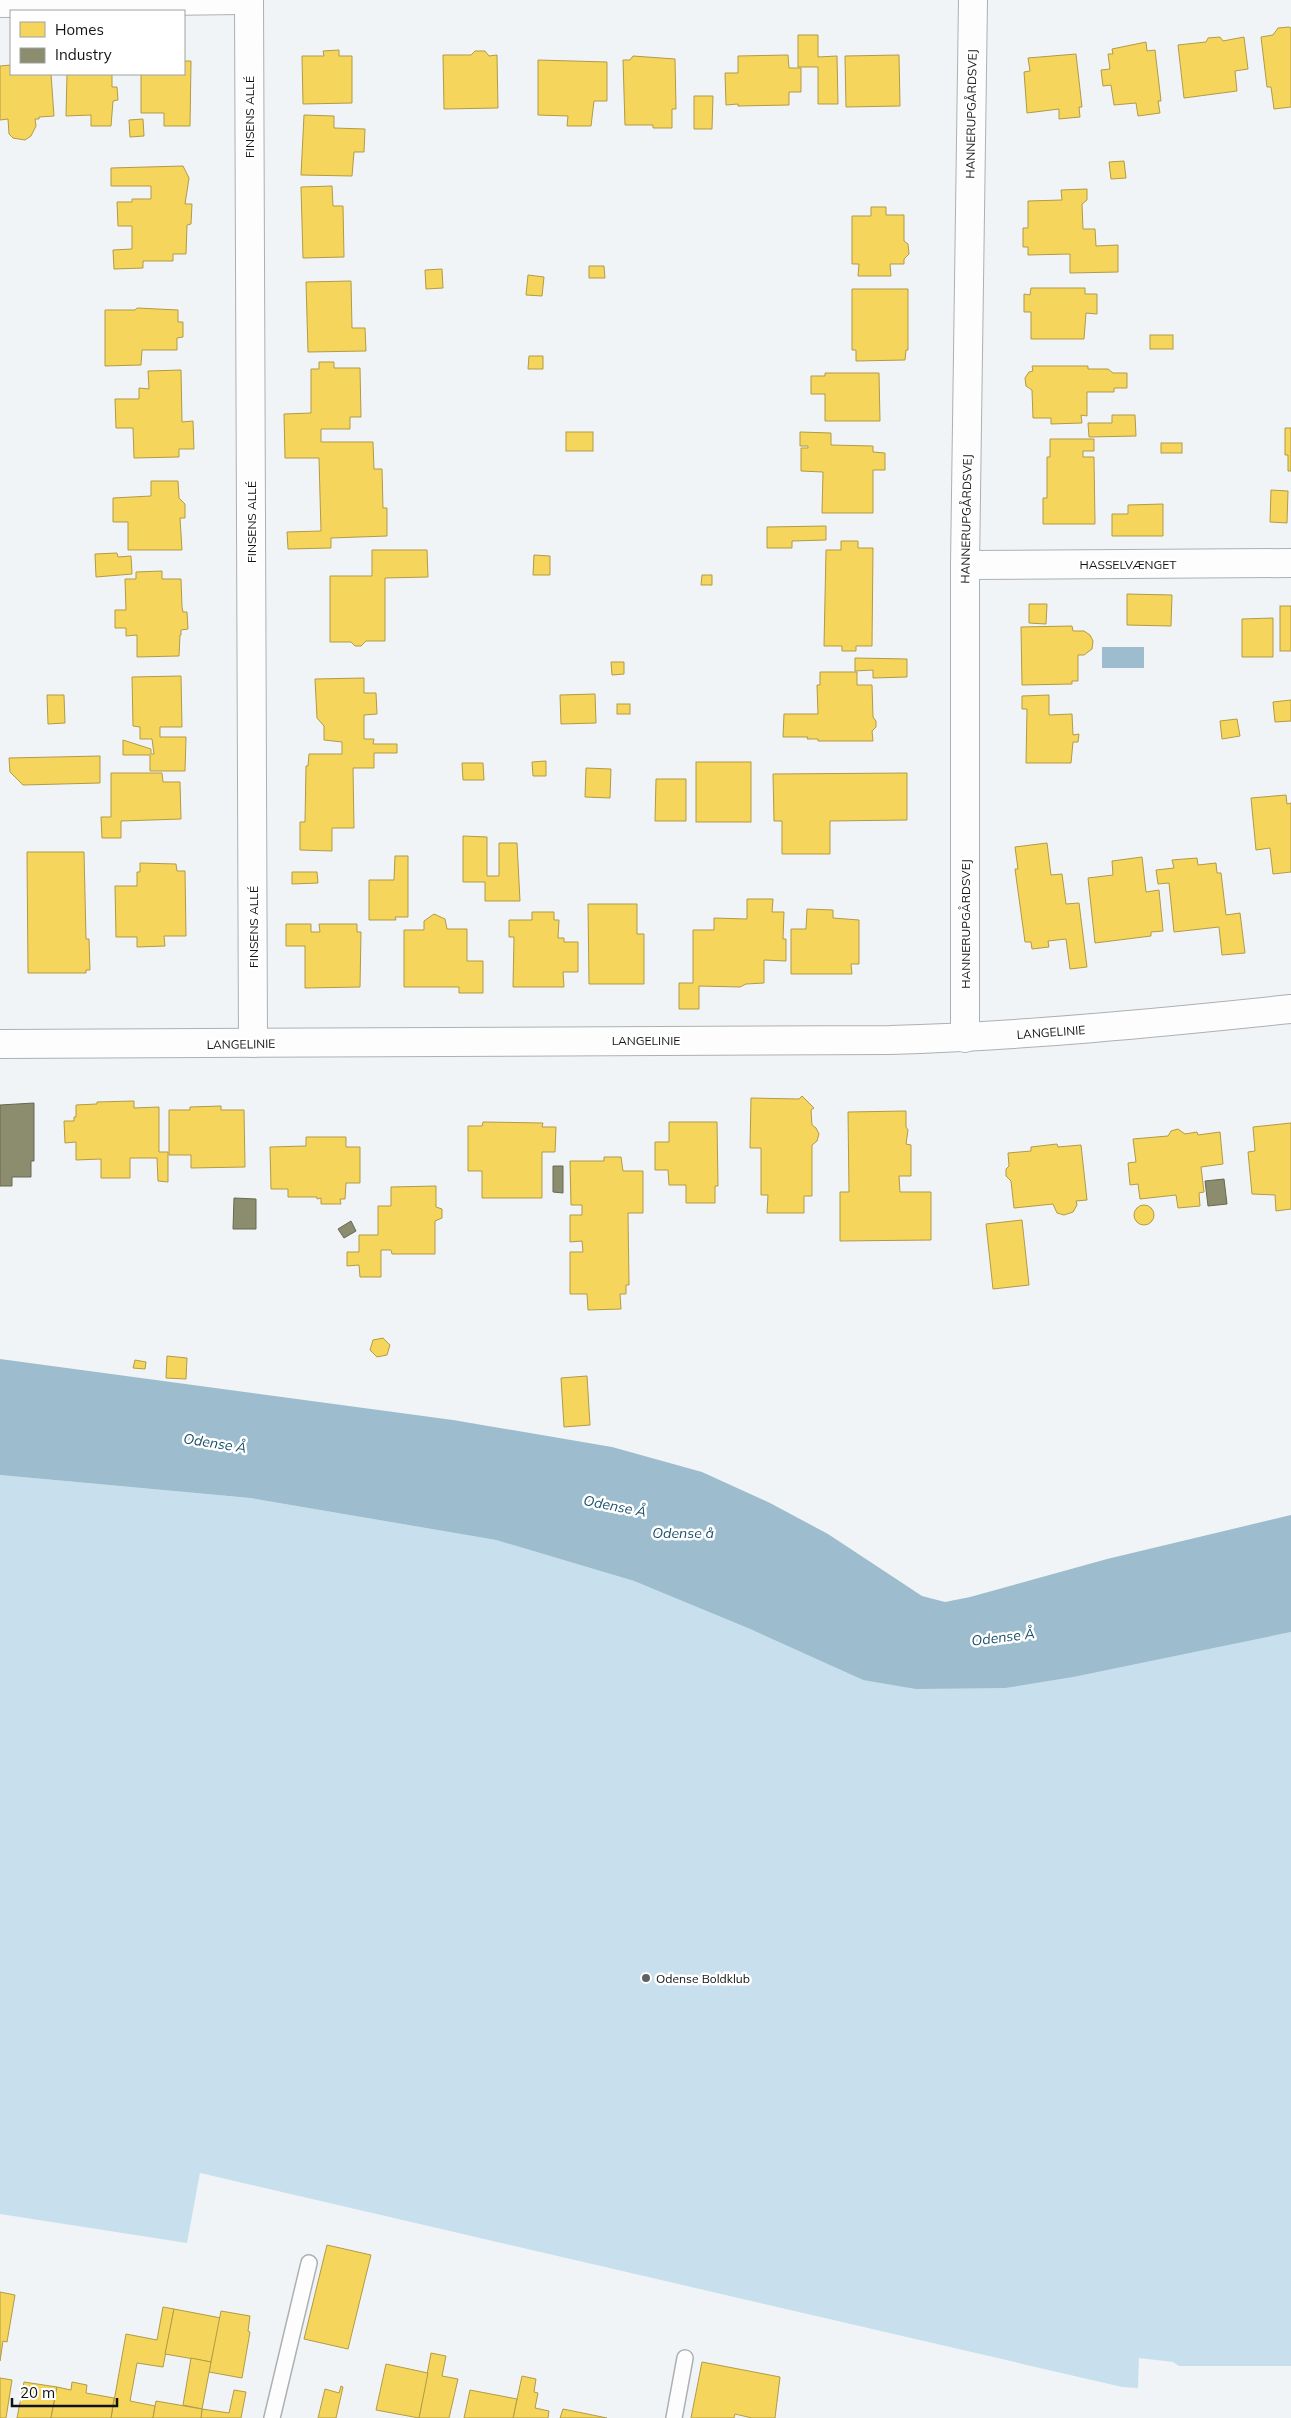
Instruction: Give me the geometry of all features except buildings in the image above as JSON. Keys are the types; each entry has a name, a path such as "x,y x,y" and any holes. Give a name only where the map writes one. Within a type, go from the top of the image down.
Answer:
{"street":[{"path":"0,3 243,0"},
{"name":"FINSENS ALLÉ","path":"249,0 253,1044"},
{"name":"HANNERUPGÅRDSVEJ","path":"965,1038 965,565 973,0"},
{"name":"HASSELVÆNGET","path":"965,565 1291,563"},
{"name":"LANGELINIE","path":"0,1044 253,1044 965,1038 1112,1028 1291,1009"}],"lane":[{"path":"272,2418 309,2262"},
{"path":"674,2418 685,2358"}],"shaded area":[{"name":"Odense Boldklub","path":"0,1475 250,1498 496,1540 634,1581 750,1629 863,1680 1248,1640 1291,1632 1291,2366 1179,2366 1173,2362 1139,2358 1138,2388 1122,2387 200,2173 187,2243 0,2214"}],"water":[{"path":"1102,647 1144,647 1144,668 1102,668"},
{"name":"Odense å","path":"0,1359 453,1420 612,1447 702,1472 770,1503 828,1534 922,1596 945,1602 970,1597 1107,1559 1291,1515 1291,1632 1073,1677 1005,1688 916,1689 863,1680 750,1629 634,1581 496,1540 250,1498 0,1475"}],"place":[{"name":"Odense Boldklub","path":"646,1978"}],"water label":[{"name":"Odense Å","path":"215,1443"},
{"name":"Odense Å","path":"615,1506"},
{"name":"Odense Å","path":"1003,1637"}]}
